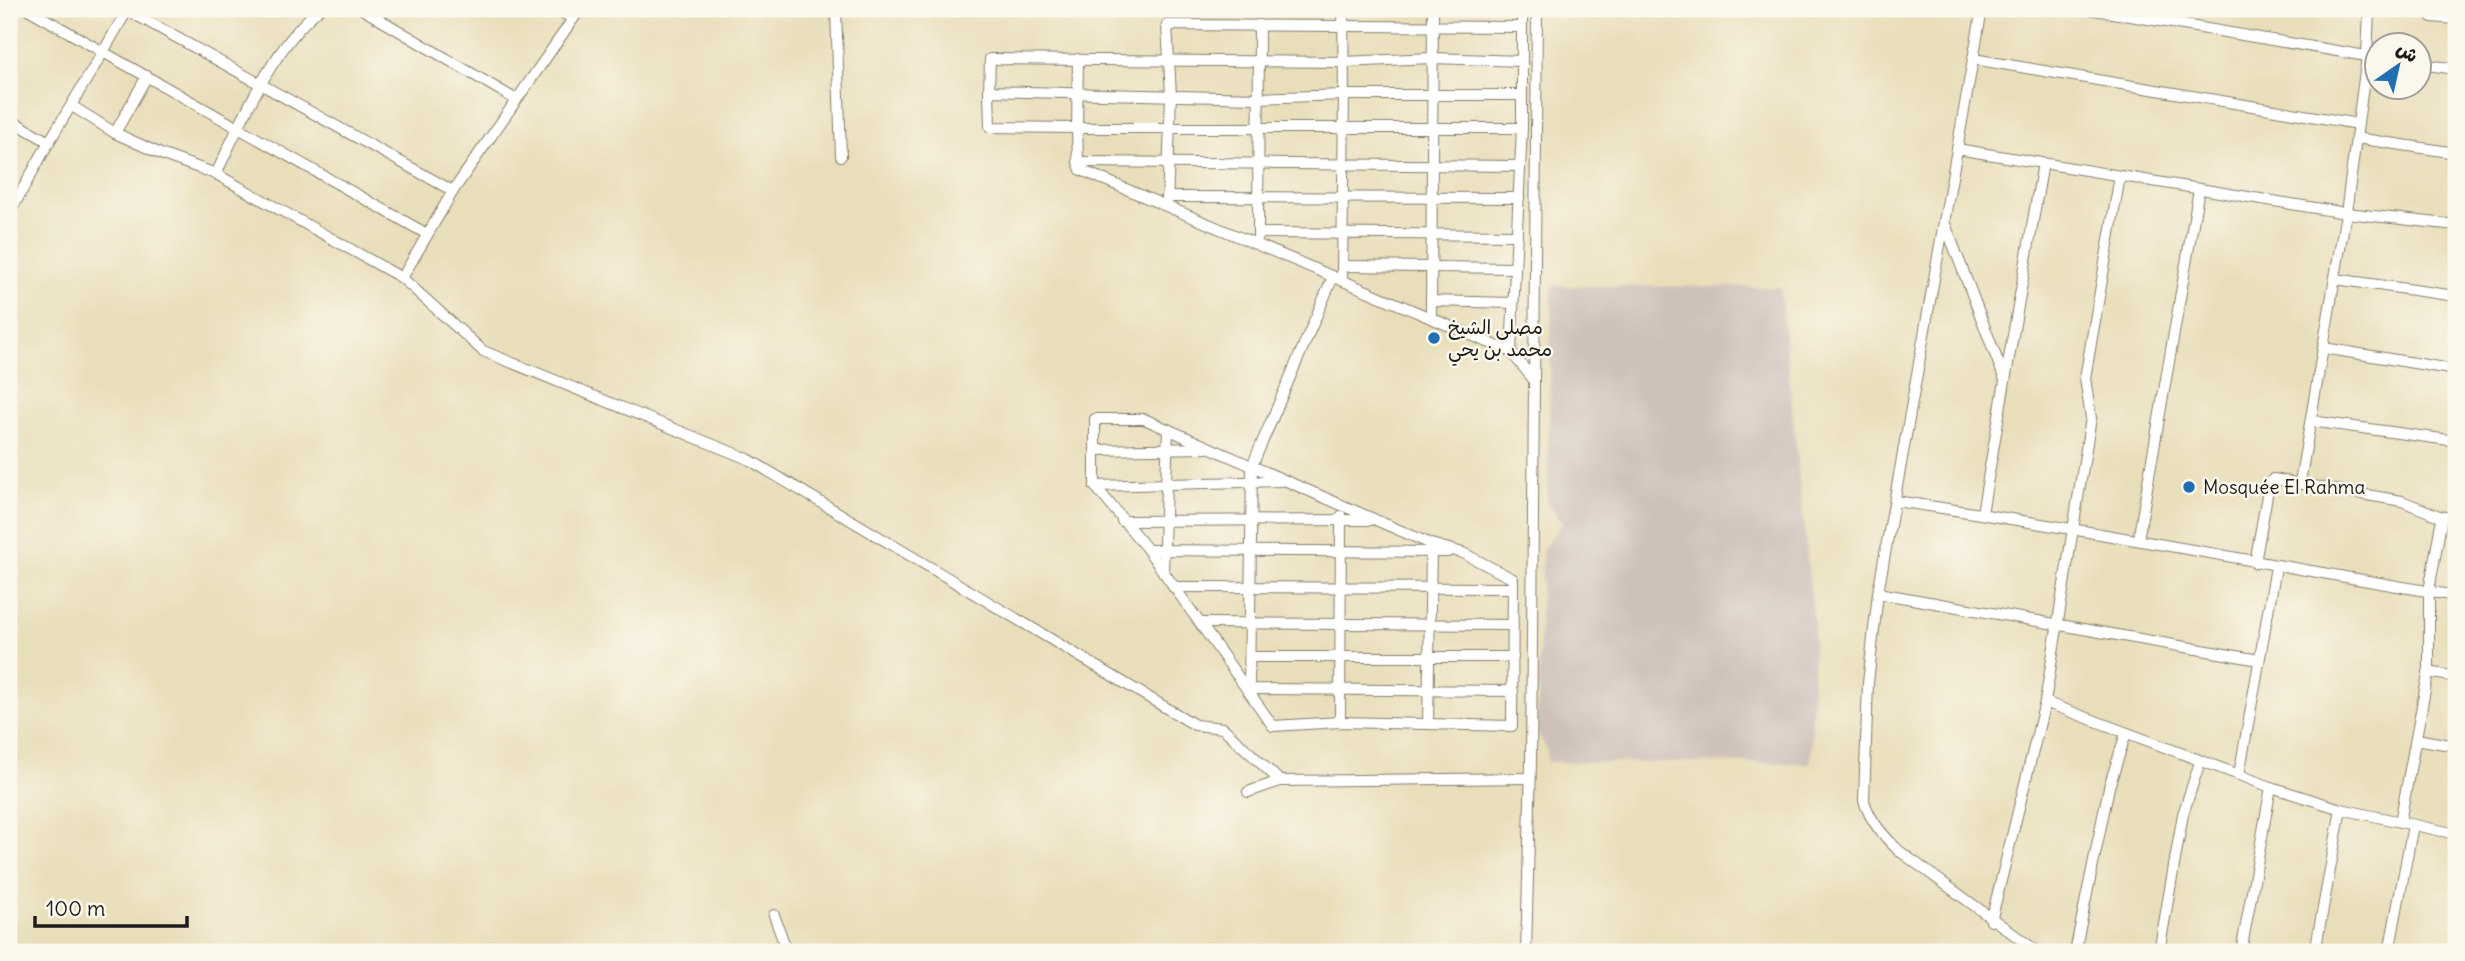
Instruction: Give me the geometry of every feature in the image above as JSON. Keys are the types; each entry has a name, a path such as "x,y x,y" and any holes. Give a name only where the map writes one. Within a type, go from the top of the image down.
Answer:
{"street":[{"path":"28,9 427,234"},
{"path":"9,214 127,9 453,191"},
{"path":"216,174 262,85 302,23 319,9"},
{"path":"362,9 515,99"},
{"path":"556,9 573,19"},
{"path":"402,278 453,191 580,9"},
{"path":"836,9 841,156"},
{"path":"1249,689 1252,467 1342,267 1343,9"},
{"path":"1431,318 1433,9"},
{"path":"1511,352 1522,128 1522,9"},
{"path":"1526,952 1537,9"},
{"path":"1982,9 1878,593 1864,752 1864,801 1869,818 1898,850 2026,949 2038,952"},
{"path":"2089,9 2364,56"},
{"path":"2161,21 2163,9"},
{"path":"2369,9 2370,32"},
{"path":"2432,17 2456,19"},
{"path":"1167,202 1171,95 1167,25 1522,27"},
{"path":"1258,245 1256,128 1259,25"},
{"path":"1522,61 1433,58 1344,62 990,59 989,91 989,127 1522,128"},
{"path":"1077,59 1078,162 1081,170 1167,202 1258,245 1511,352 1534,380"},
{"path":"1973,59 2358,124"},
{"path":"2434,66 2456,69"},
{"path":"115,133 147,76"},
{"path":"989,91 1257,98 1344,95 1522,96"},
{"path":"2300,482 2364,95"},
{"path":"72,106 115,133 163,155 216,174 402,278 483,351 748,459 1195,725 1223,728 1280,781"},
{"path":"9,119 49,142"},
{"path":"2356,138 2456,153"},
{"path":"1957,149 2346,213 2456,225"},
{"path":"1078,162 1520,166"},
{"path":"1982,513 2043,163"},
{"path":"1991,921 2045,702 2091,418 2085,378 2120,176"},
{"path":"2138,540 2199,189"},
{"path":"1167,202 1257,197 1519,198"},
{"path":"1944,220 2005,381"},
{"path":"1258,233 1517,234"},
{"path":"1342,267 1515,268"},
{"path":"2335,279 2456,296"},
{"path":"1431,302 1513,303"},
{"path":"2323,348 2456,370"},
{"path":"1148,550 1341,551 1431,548 1463,552 1513,579 1512,726 1340,722 1273,726 1148,550 1095,486 1095,419 1144,419 1375,520 1431,548"},
{"path":"2311,421 2456,441"},
{"path":"1163,574 1168,429"},
{"path":"1095,450 1210,448"},
{"path":"2255,563 2269,484 2273,478 2402,501 2442,517 2456,519"},
{"path":"1095,486 1285,480"},
{"path":"1895,500 2074,527 2276,567 2456,596"},
{"path":"1340,722 1341,505"},
{"path":"2400,822 2428,672 2429,592 2442,517"},
{"path":"1122,521 1375,520"},
{"path":"1428,724 1431,548"},
{"path":"2239,775 2276,567"},
{"path":"1173,587 1513,588"},
{"path":"1878,593 2259,660"},
{"path":"1200,623 1513,625"},
{"path":"1251,657 1513,657"},
{"path":"2428,672 2456,677"},
{"path":"1249,689 1513,691"},
{"path":"2045,702 2271,787 2341,809 2456,834"},
{"path":"2074,952 2109,787 2126,733"},
{"path":"2416,739 2456,746"},
{"path":"2159,952 2183,814 2200,762"},
{"path":"1248,792 1280,781 1530,779"},
{"path":"2241,952 2271,787"},
{"path":"2315,952 2341,809"},
{"path":"2389,952 2413,825"},
{"path":"774,915 787,952"}],"shaded area":[{"path":"1552,286 1780,287 1814,626 1811,763 1548,762 1547,750 1537,731 1542,550 1562,523 1547,502"}],"place":[{"name":"مصلى الشيخ محمد بن يحي","path":"1434,338"},
{"name":"Mosquée El Rahma","path":"2189,487"}]}
